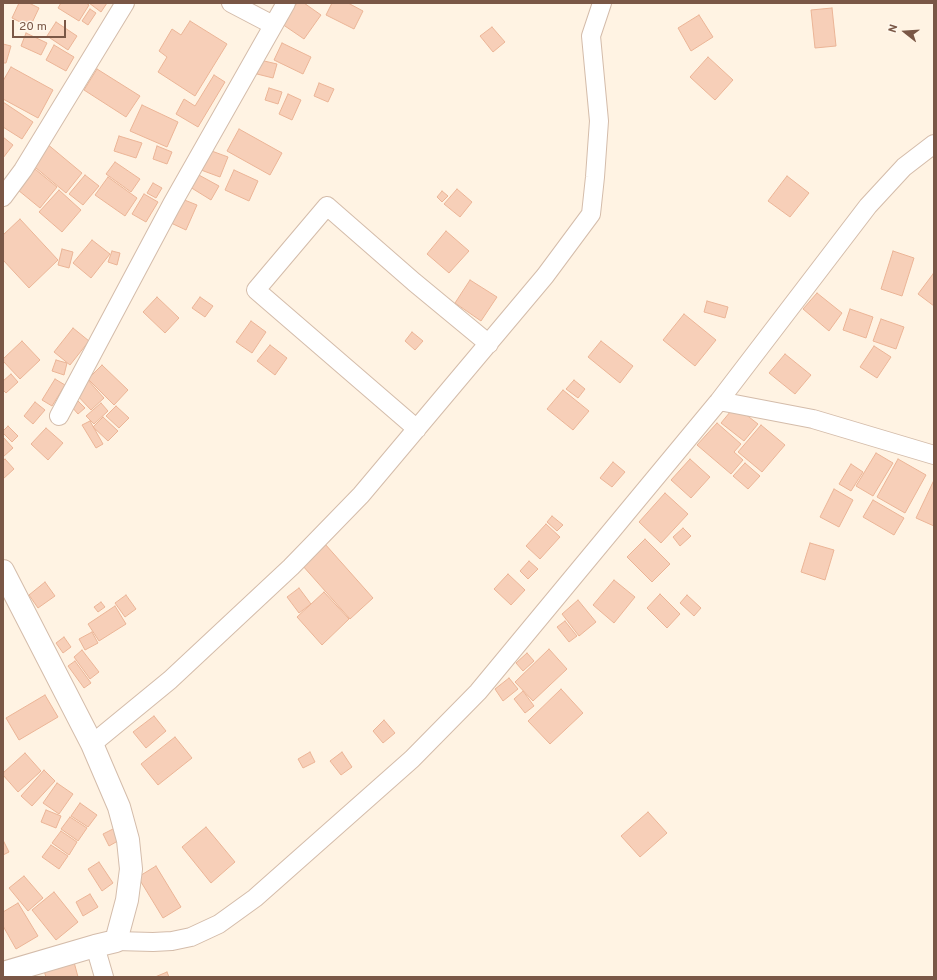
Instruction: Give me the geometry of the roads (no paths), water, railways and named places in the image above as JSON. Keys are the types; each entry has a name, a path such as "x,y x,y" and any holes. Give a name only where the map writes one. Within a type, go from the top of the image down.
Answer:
{"street":[{"path":"3,197 23,170 125,3"},
{"path":"231,3 273,25"},
{"path":"59,416 172,204 286,3"},
{"path":"92,744 170,680 291,567 361,495 545,276 591,214 599,121 591,36 602,3"},
{"path":"3,973 116,941 172,941 191,937 219,924 255,898 412,759 478,692 719,402 868,206 904,167 934,144"},
{"path":"417,429 256,290 327,206 414,282 489,344"},
{"path":"719,402 813,419 934,455"},
{"path":"3,571 92,744 119,807 128,840 131,869 127,900 116,941"},
{"path":"95,946 104,977"}]}
